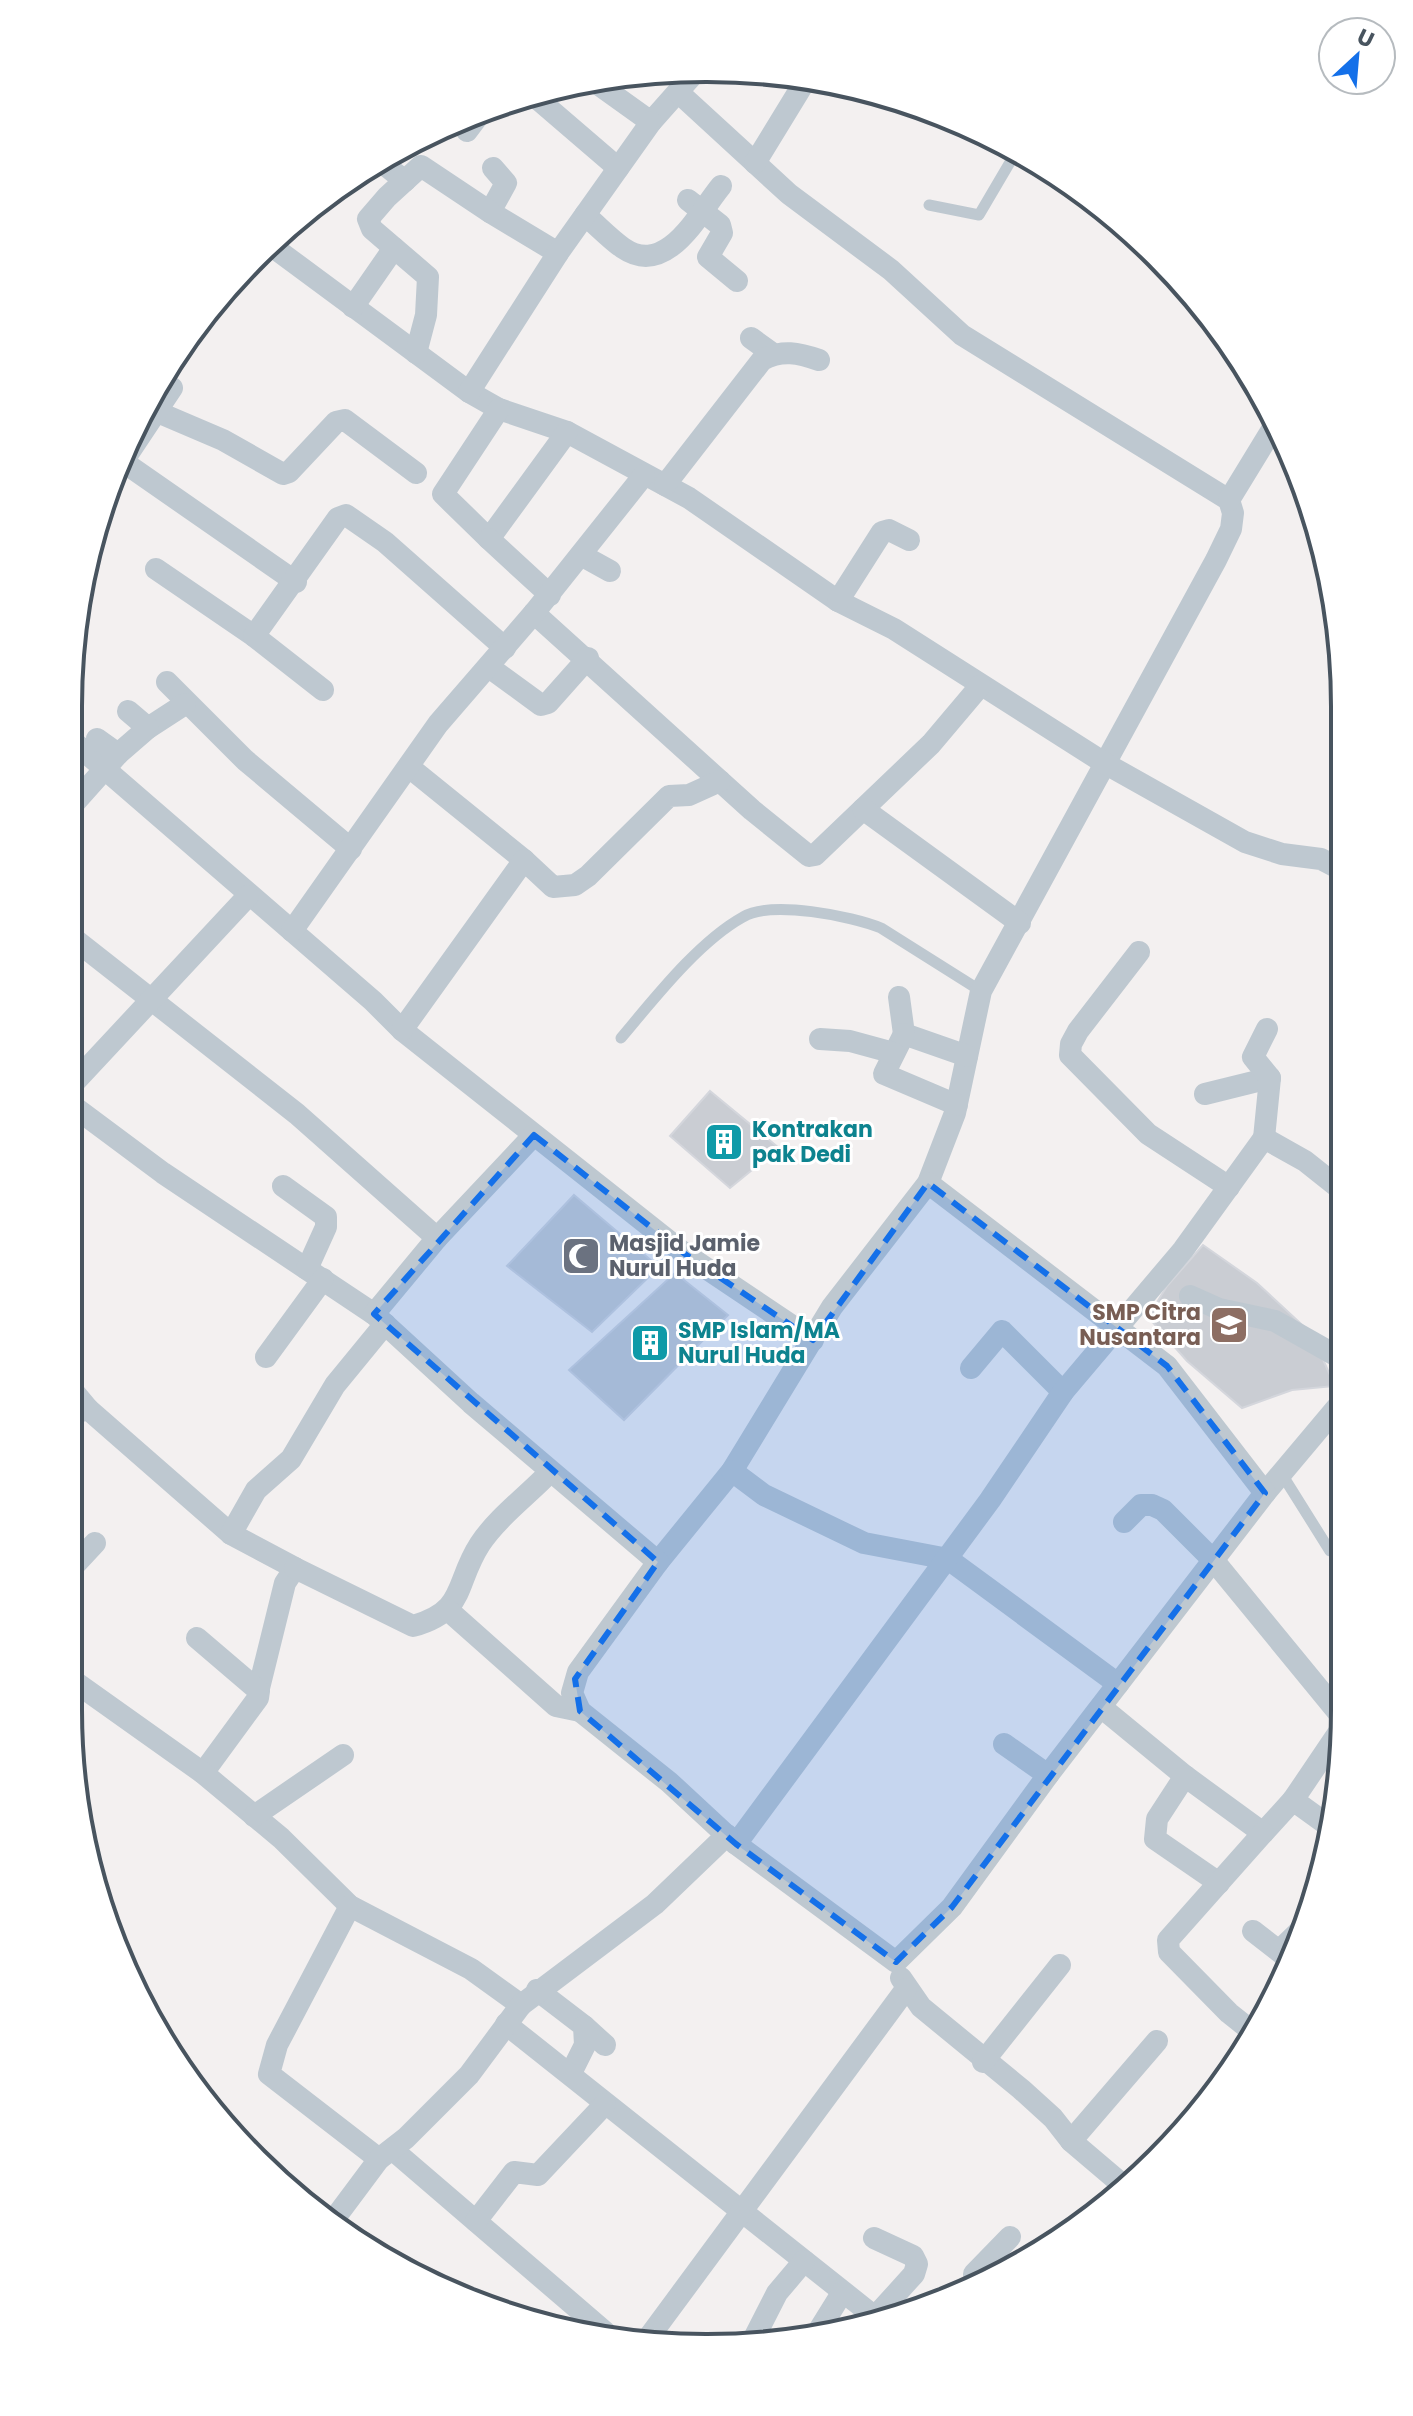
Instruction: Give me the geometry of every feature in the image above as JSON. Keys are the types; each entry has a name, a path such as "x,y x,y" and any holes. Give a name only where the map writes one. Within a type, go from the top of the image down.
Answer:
{"street":[{"path":"469,392 558,253 651,122 687,82"},
{"path":"755,163 800,89"},
{"path":"607,90 651,122"},
{"path":"580,1711 572,1693 575,1679 658,1562 732,1471 851,1281 928,1183 957,1105 981,991 1231,529 1233,513 1229,500 962,335 891,270 789,194 679,93"},
{"path":"543,104 618,168"},
{"path":"416,353 426,315 429,281 426,273 368,222 418,168 426,167 490,212 558,253"},
{"path":"490,212 506,183 493,168"},
{"path":"390,169 405,181"},
{"path":"585,215 623,249 652,256 674,246 694,206 721,186"},
{"path":"694,206 723,229 708,257 737,281"},
{"path":"353,307 394,248"},
{"path":"279,252 469,392 499,409 567,432 689,498 838,601 894,629 1106,764 1253,846 1331,860"},
{"path":"751,338 773,354"},
{"path":"665,485 762,360 773,354 797,353 819,360"},
{"path":"161,403 172,388"},
{"path":"499,409 443,494 550,595"},
{"path":"156,412 223,440 283,474 289,472 336,422 345,420 416,473"},
{"path":"489,539 567,432"},
{"path":"1229,500 1269,435"},
{"path":"129,470 296,582"},
{"path":"292,931 438,724 550,595 644,475"},
{"path":"254,636 296,582 338,518 348,515 385,542 505,648"},
{"path":"838,601 882,532 889,530 909,540"},
{"path":"581,555 610,571"},
{"path":"156,569 254,636 323,690"},
{"path":"534,613 588,658 720,781 809,856 815,855 931,744 980,686"},
{"path":"489,667 541,705 548,703 588,658"},
{"path":"167,682 185,704 281,792 351,849"},
{"path":"82,794 111,761 148,728 185,704"},
{"path":"128,711 148,728"},
{"path":"97,739 111,761 248,896 292,931 402,1030 685,1254 813,1340"},
{"path":"82,745 111,761"},
{"path":"409,767 553,887 575,885 588,876 669,796 689,795 720,781"},
{"path":"863,809 1020,923"},
{"path":"402,1030 524,860"},
{"path":"82,1074 248,896"},
{"path":"82,946 297,1114 437,1238"},
{"path":"1139,952 1078,1031 1071,1044 1070,1055 1148,1134 1229,1187"},
{"path":"899,997 899,1044 883,1070 886,1076 957,1105"},
{"path":"338,2214 386,2154 469,2075 529,1998 655,1904 732,1839 948,1559 1063,1392 1114,1327 1183,1250 1264,1138 1270,1078 1253,1057 1267,1029"},
{"path":"820,1039 899,1044 967,1056"},
{"path":"1205,1094 1270,1078"},
{"path":"82,1113 163,1173 380,1319 550,1472 658,1562"},
{"path":"231,1534 256,1490 291,1459 335,1385 437,1238 534,1135"},
{"path":"1264,1138 1305,1161 1331,1182"},
{"path":"928,1183 1167,1366 1265,1493"},
{"path":"266,1357 315,1274 326,1227 326,1217 283,1186"},
{"path":"1190,1296 1219,1309 1275,1321 1331,1353"},
{"path":"971,1368 1002,1331 1063,1392"},
{"path":"82,1415 231,1534 413,1626 449,1611 480,1543 550,1472"},
{"path":"896,1962 952,1907 1048,1775 1265,1493 1283,1476 1331,1415"},
{"path":"732,1471 764,1495 864,1543 948,1559 1075,1656 1118,1684"},
{"path":"1124,1522 1141,1505 1152,1505 1163,1510 1214,1561 1331,1705"},
{"path":"82,1557 95,1543"},
{"path":"203,1773 258,1698 285,1583 295,1568"},
{"path":"449,1611 556,1706 580,1711 669,1782 732,1839 896,1962 906,1989 921,2007 1053,2118 1071,2141 1117,2180"},
{"path":"197,1638 259,1688"},
{"path":"82,1687 203,1773 350,1906 584,2026 605,2045"},
{"path":"1101,1707 1185,1776 1263,1833"},
{"path":"1004,1744 1048,1775"},
{"path":"1245,2026 1169,1952 1168,1940 1293,1800 1330,1745"},
{"path":"254,1816 343,1755"},
{"path":"1185,1776 1157,1819 1155,1839 1219,1883"},
{"path":"1293,1800 1321,1820"},
{"path":"350,1906 277,2045 269,2074 386,2154 476,2221 596,2324"},
{"path":"1253,1931 1281,1953"},
{"path":"983,2062 1060,1965"},
{"path":"654,2332 906,1989"},
{"path":"506,2024 869,2313"},
{"path":"571,2073 585,2045 584,2026"},
{"path":"1071,2141 1157,2041"},
{"path":"476,2221 514,2172 538,2175 605,2104"},
{"path":"974,2274 1010,2237"},
{"path":"874,2238 913,2256 917,2264 914,2274 883,2308"},
{"path":"757,2332 777,2293 804,2261"},
{"path":"823,2323 842,2293"}],"lane":[{"path":"929,205 979,215 1011,161"},
{"path":"621,1038 678,971 741,917 764,911 830,913 865,921 981,991"},
{"path":"1283,1476 1330,1551"}],"highlighted area":[{"path":"534,1135 685,1254 813,1340 928,1183 1167,1366 1265,1493 952,1907 896,1962 736,1844 580,1711 575,1679 658,1562 374,1314"}],"building":[{"name":"Kontrakan pak Dedi","path":"710,1091 779,1148 730,1188 670,1136"},
{"name":"Masjid Jamie Nurul Huda","path":"574,1195 659,1267 592,1332 507,1266"},
{"name":"SMP Citra Nusantara","path":"1203,1245 1257,1283 1311,1333 1331,1377 1331,1386 1292,1390 1242,1408 1187,1361 1148,1317 1167,1286"},
{"name":"SMP Islam/MA Nurul Huda","path":"675,1273 728,1315 624,1420 569,1370"}],"place":[{"name":"Kontrakan pak Dedi","path":"724,1142"},
{"name":"Masjid Jamie Nurul Huda","path":"581,1256"},
{"name":"SMP Citra Nusantara","path":"1229,1325"},
{"name":"SMP Islam/MA Nurul Huda","path":"650,1343"}]}
